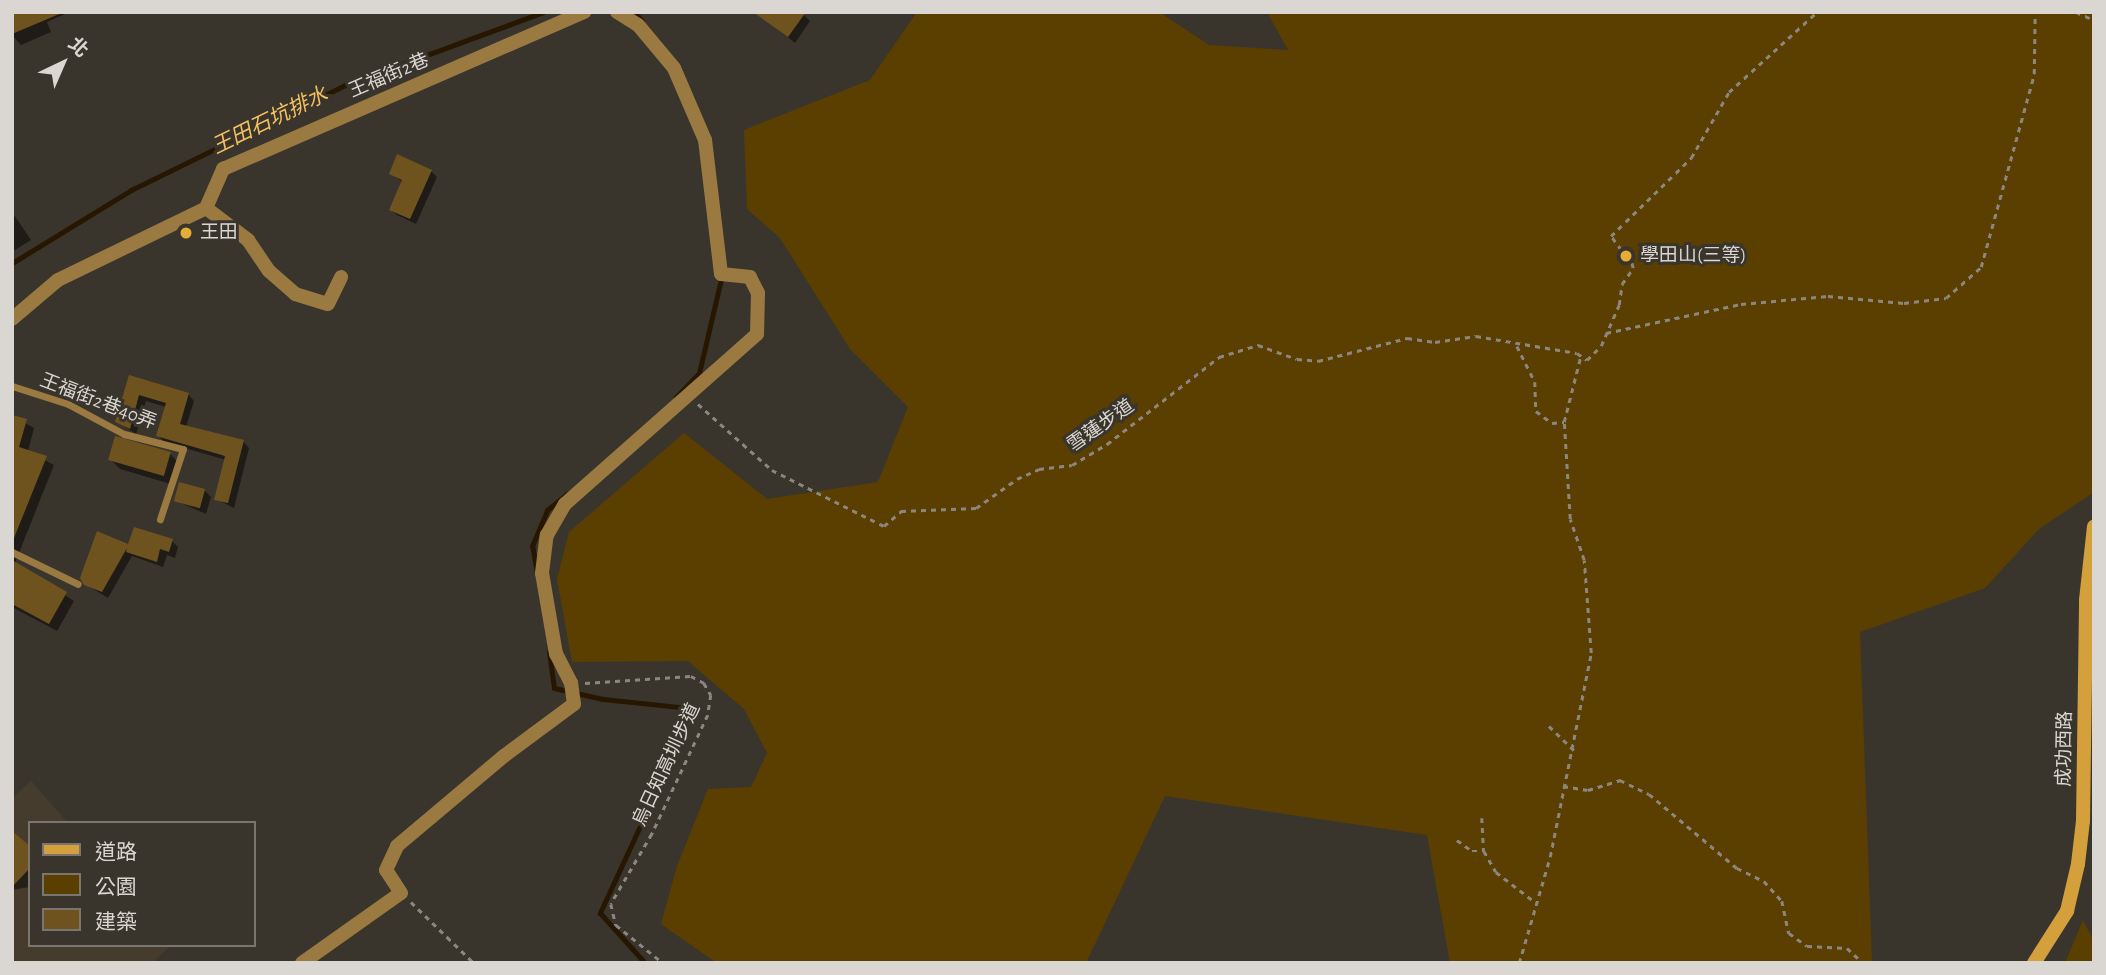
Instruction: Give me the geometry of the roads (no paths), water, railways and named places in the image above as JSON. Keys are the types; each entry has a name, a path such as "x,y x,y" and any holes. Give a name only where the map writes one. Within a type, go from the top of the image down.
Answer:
{"street":[{"name":"王福街2巷","path":"206,208 223,169 584,12"},
{"path":"302,963 401,893 386,870 397,846 503,756 574,704 571,683 556,654 542,573 547,535 565,504 688,398 757,334 758,293 750,277 721,274 705,140 674,68 638,25 617,12"},
{"path":"12,319 58,279 206,208 248,240 269,271 295,293 328,304 341,277"},
{"name":"成功西路","path":"2034,963 2067,911 2078,864 2083,821 2086,600 2094,526"}],"lane":[{"name":"王福街2巷40弄","path":"12,386 68,404 124,434 183,449 160,519"},
{"path":"12,552 78,584"}],"waterway":[{"name":"王田石坑排水","path":"12,263 131,190 345,85 543,12"},
{"path":"634,12 642,21"},
{"path":"676,397 699,373 722,275"},
{"path":"537,573 532,546 547,510 567,494"},
{"path":"549,652 554,688 603,699 688,708 671,759 600,913 645,963"}],"place":[{"name":"王田","path":"186,233"},
{"name":"學田山(三等)","path":"1626,256"}]}
